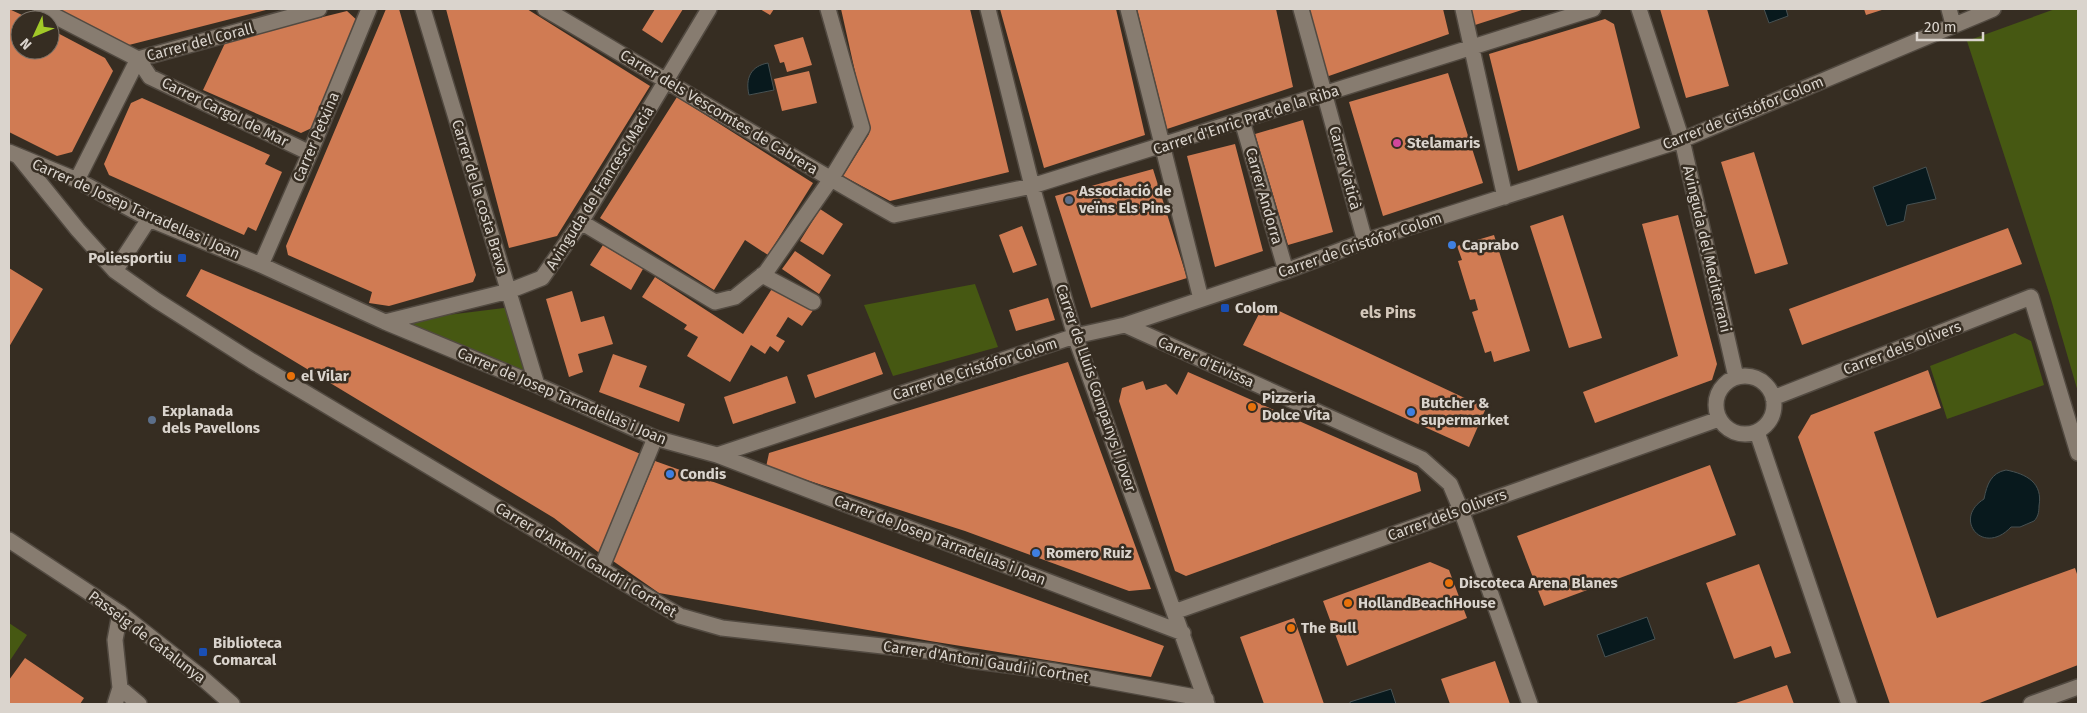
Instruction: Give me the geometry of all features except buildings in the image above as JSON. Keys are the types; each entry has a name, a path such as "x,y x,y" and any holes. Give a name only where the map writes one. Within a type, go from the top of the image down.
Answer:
{"street":[{"name":"Carrer Cargol de Mar","path":"41,9 138,59 150,77 310,153"},
{"name":"Carrer del Corall","path":"138,59 319,9"},
{"name":"Carrer Petxina","path":"261,265 310,153 369,9"},
{"name":"Carrer de la costa Brava","path":"423,9 537,385"},
{"name":"Carrer dels Vescomtes de Cabrera","path":"545,9 668,80 831,180 894,215"},
{"name":"Avinguda de Francesc Maciá","path":"386,322 509,291 542,278 582,222 709,9"},
{"path":"582,222 715,302 735,297 762,275 831,180 862,128 828,9"},
{"name":"Carrer de Lluís Companys i Jover","path":"988,9 1032,186 1075,336 1174,612 1183,632 1206,702"},
{"path":"1128,9 1201,299"},
{"name":"Carrer Vaticà","path":"1301,9 1365,241"},
{"path":"1463,9 1473,47 1505,198"},
{"name":"Carrer d'Enric Prat de la Riba","path":"894,215 1032,186 1164,146 1593,9"},
{"name":"Avinguda del Mediterrani","path":"1639,9 1682,140 1736,376"},
{"path":"1948,9 1953,24"},
{"name":"Carrer de Cristófor Colom","path":"717,456 1075,336 1125,325 1286,271 1365,241 1505,198 1682,140 1953,24 1993,9"},
{"path":"77,180 138,59"},
{"name":"Carrer Andorra","path":"1242,121 1286,271"},
{"name":"Carrer de Josep Tarradellas i Joan","path":"14,155 77,180 149,219 261,265 386,322 537,385 655,438 717,456 1183,632"},
{"name":"Carrer d'Antoni Gaudí i Cortnet","path":"14,155 115,271 156,300 252,361 680,616 722,628 936,652 968,660 1054,671 1206,702"},
{"path":"115,271 149,219"},
{"path":"762,275 813,302"},
{"name":"Carrer dels Olivers","path":"1773,398 2031,297 2078,453"},
{"name":"Carrer d'Eivissa","path":"1125,325 1422,459 1450,484 1530,704"},
{"path":"1736,376 1748,376 1759,379 1768,387 1773,398 1774,411 1768,423 1757,432 1746,434 1736,433 1726,428 1719,419 1715,407 1717,394 1725,383 1736,376"},
{"name":"Carrer dels Olivers","path":"1174,612 1719,419"},
{"path":"1757,432 1849,704"},
{"path":"601,568 655,438"},
{"name":"Passeig de Catalunya","path":"9,540 120,613 200,676 232,704"},
{"path":"115,704 120,688 115,640 120,613"},
{"path":"2031,704 2078,687"},
{"path":"120,688 139,704"}],"green space":[{"path":"2055,9 2078,9 2078,392 2050,296 1967,41"},
{"path":"975,284 998,347 893,376 864,305"},
{"path":"513,307 532,380 399,321"},
{"path":"2015,333 2031,341 2044,385 1947,419 1930,366"},
{"path":"9,623 27,635 9,662"}],"shaded area":[{"path":"1764,9 1786,9 1788,16 1769,23"},
{"path":"768,63 774,90 749,95 748,83 753,70"},
{"path":"1926,167 1936,199 1907,205 1904,221 1887,226 1873,187"},
{"path":"2006,470 2027,477 2036,486 2040,498 2037,516 2034,521 2020,527 2011,527 2000,535 1990,538 1982,537 1975,532 1971,525 1971,516 1975,507 1984,499 1990,480 2001,471"},
{"path":"1647,617 1655,639 1605,657 1597,635"},
{"path":"1391,689 1396,704 1350,704 1350,702"}],"place":[{"name":"Stelamaris","path":"1397,143"},
{"name":"Associació de veïns Els Pins","path":"1069,200"},
{"name":"Caprabo","path":"1452,245"},
{"name":"Poliesportiu","path":"182,258"},
{"name":"Colom","path":"1225,308"},
{"name":"el Vilar","path":"291,376"},
{"name":"Pizzeria Dolce Vita","path":"1252,407"},
{"name":"Butcher & supermarket","path":"1411,412"},
{"name":"Explanada dels Pavellons","path":"152,420"},
{"name":"Condis","path":"670,474"},
{"name":"Romero Ruiz","path":"1036,553"},
{"name":"Discoteca Arena Blanes","path":"1449,583"},
{"name":"HollandBeachHouse","path":"1348,603"},
{"name":"The Bull","path":"1291,628"},
{"name":"Biblioteca Comarcal","path":"203,652"}],"district":[{"name":"els Pins","path":"1388,312"}]}
